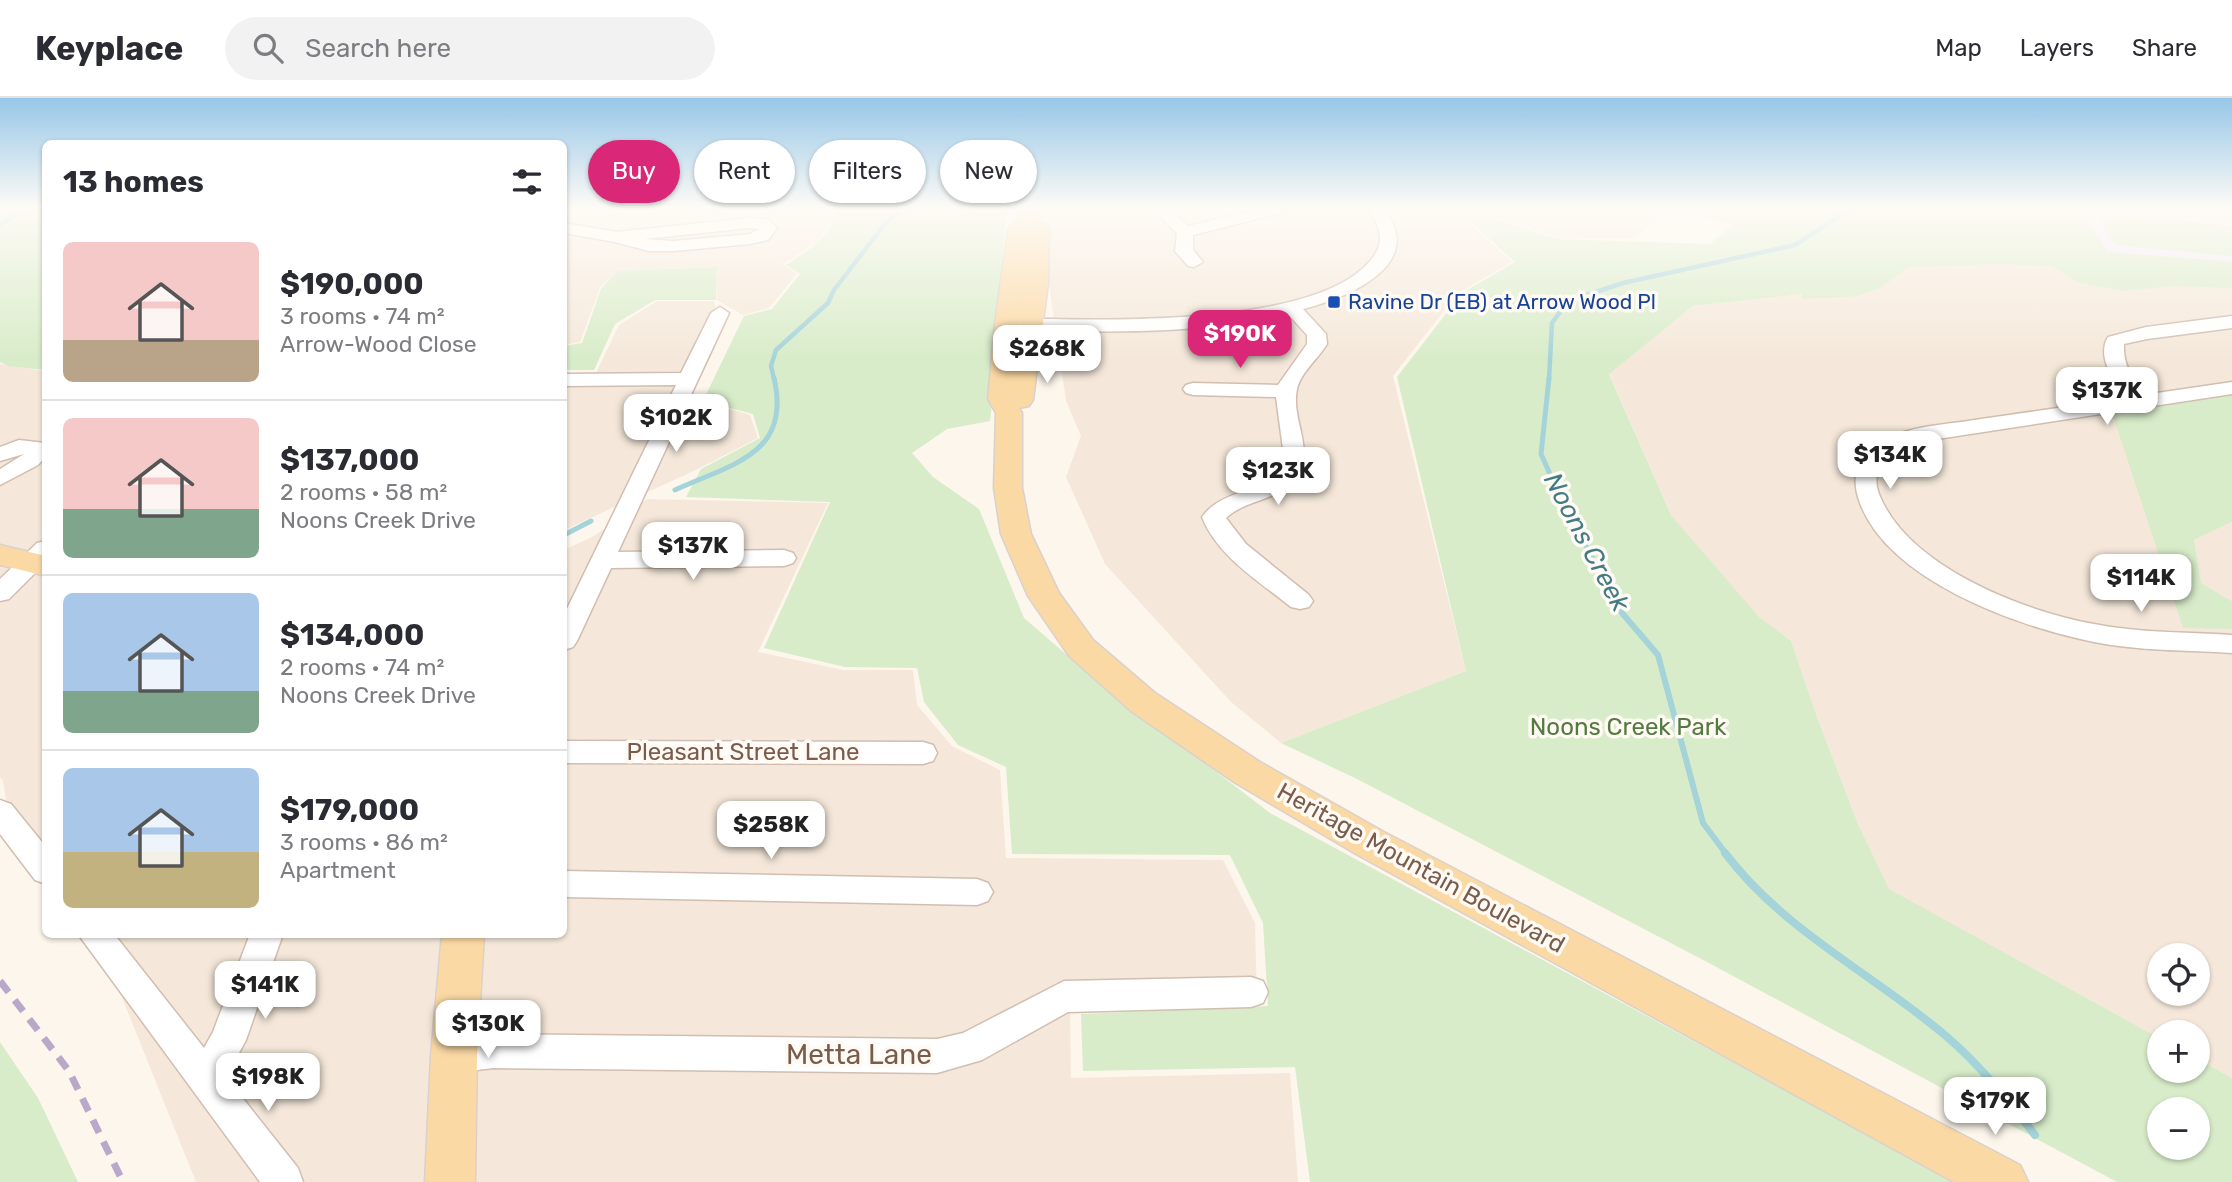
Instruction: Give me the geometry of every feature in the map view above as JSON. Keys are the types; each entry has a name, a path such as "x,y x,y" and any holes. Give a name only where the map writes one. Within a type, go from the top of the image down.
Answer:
{"main road":[{"name":"Heritage Mountain Boulevard","path":"1037,260 1037,283 1019,330 1021,398 1009,412 1008,488 1016,534 1044,596 1082,648 1143,702 1247,772 1370,843 2003,1182"},
{"path":"0,555 40,559"},
{"path":"450,1182 454,1056 463,938"}],"street":[{"path":"1019,330 1171,331 1238,323 1355,284 1380,265 1383,260"},
{"path":"1291,307 1316,334 1317,344 1298,368 1286,391 1293,448 1290,467 1284,477 1264,490 1214,505 1214,517 1215,526 1256,566 1300,601"},
{"path":"567,634 720,313"},
{"path":"2146,401 2129,390 2112,355 2115,341 2146,333 2232,322"},
{"path":"567,380 688,379"},
{"path":"2232,388 1950,430 1891,444 1871,461 1866,472 1867,495 1880,519 1909,552 1963,586 2045,622 2096,634 2232,644"},
{"path":"1193,389 1286,391"},
{"path":"601,560 784,558"},
{"path":"0,593 40,559"},
{"name":"Pleasant Street Lane","path":"567,752 923,752"},
{"path":"0,812 42,866"},
{"path":"567,884 977,892"},
{"path":"97,938 284,1182"},
{"path":"205,1080 228,1040 266,938"},
{"name":"Metta Lane","path":"454,1056 492,1051 937,1056 968,1048 1064,997 1251,992"}],"shaded area":[{"path":"567,260 790,260 783,264 797,274 769,308 743,315 717,300 717,267 617,271 600,288 580,342 567,344"},
{"path":"1045,260 1509,260 1512,262 1458,293 1393,376 1466,671 1281,743 1231,702 1105,564 1066,477 1081,436 1066,401"},
{"path":"1986,260 2232,261 2232,395 2113,413 2183,627 2232,629 2232,1078 2210,1066 2210,1020 2147,1020 2147,1031 1889,890 1858,824 1791,641 1759,618 1671,515 1609,373 1693,306 1803,294 1866,267"},
{"path":"657,301 714,301 717,314 671,391 750,415 758,438 696,470 567,529 567,373 596,373 619,325"},
{"path":"0,364 42,371 42,851 7,806 0,777"},
{"path":"647,499 828,503 758,652 843,670 913,670 917,705 952,746 1000,770 1006,858 1223,860 1255,923 1257,999 1070,1009 1071,1078 1290,1073 1298,1182 196,1182 98,938 567,938 567,549 594,536"},
{"path":"2232,522 2232,601 2201,583 2194,540"}],"green space":[{"path":"0,260 42,260 42,370 8,366 0,362"},
{"path":"794,260 1002,260 1003,307 990,421 947,429 912,453 933,477 979,509 1024,618 1089,674 1270,813 1955,1182 1310,1182 1295,1067 1083,1071 1081,1014 1268,1006 1263,923 1230,855 1012,854 1006,767 958,745 924,702 917,668 845,667 764,648 830,502 686,497 701,469 760,438 753,414 703,401 744,316 772,309 800,274 786,265"},
{"name":"Noons Creek Park","path":"1512,260 2202,260 2232,262 2232,288 2173,286 2122,291 2077,282 2052,266 1998,264 1909,267 1880,288 1857,296 1802,299 1802,294 1693,306 1609,374 1671,515 1759,617 1791,641 1858,824 1889,889 2147,1031 2147,1083 2210,1083 2210,1066 2232,1078 2232,1182 2117,1182 1707,962 1357,779 1281,743 1466,671 1397,377 1462,293 1515,262"},
{"path":"717,267 716,300 655,300 615,324 594,370 567,370 567,346 582,343 601,289 617,271"},
{"path":"2232,395 2232,522 2194,540 2201,583 2232,601 2232,629 2183,628 2112,413"},
{"path":"0,1042 38,1098 78,1182 0,1182"}],"waterway":[{"path":"774,379 771,366 776,350 828,303 834,290 857,260"},
{"name":"Noons Creek","path":"1549,379 1552,323 1563,308 1577,298 1623,283 1729,260"},
{"path":"675,490 736,463 752,453 765,440 774,424 777,404 774,378"},
{"name":"Noons Creek","path":"1549,378 1541,454 1567,512 1611,591"},
{"path":"567,533 591,521"},
{"name":"Noons Creek","path":"1611,589 1622,613 1658,655 1703,823 1727,855"},
{"name":"Noons Creek","path":"1725,853 1748,881 1774,906 1946,1036 1993,1083 2035,1135"}],"railway":[{"path":"0,981 69,1071 123,1182"}],"place":[{"name":"Ravine Dr (EB) at Arrow Wood Pl","path":"1334,302"}]}
